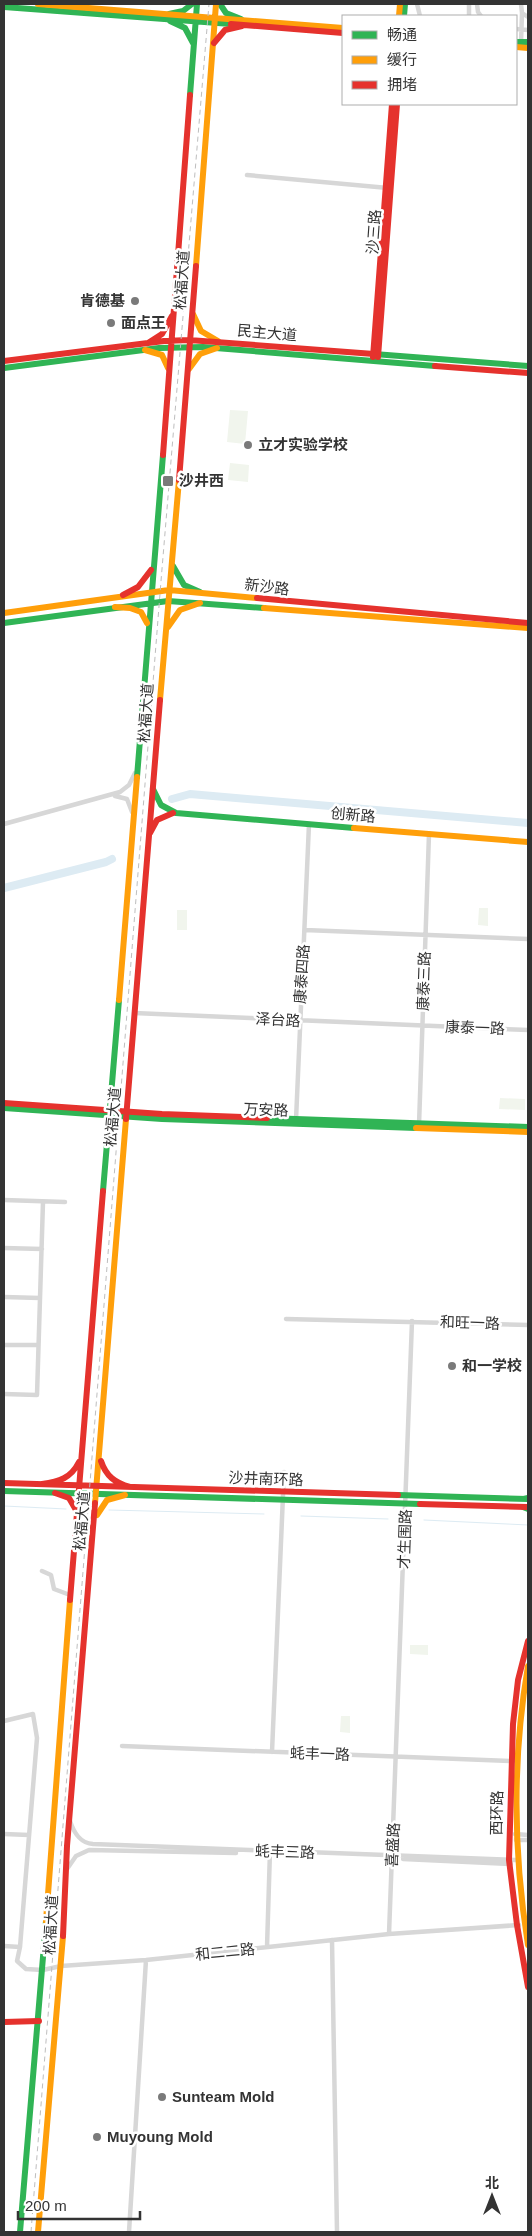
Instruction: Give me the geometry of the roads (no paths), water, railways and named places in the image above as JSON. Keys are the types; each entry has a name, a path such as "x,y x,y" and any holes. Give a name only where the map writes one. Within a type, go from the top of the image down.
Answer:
{"main road":[{"path":"38,4 196,20 342,28"},
{"path":"4,7 169,17 183,11 192,4"},
{"name":"松福大道","path":"20,2232 39,2021 50,1844 132,816 172,343 197,4"},
{"name":"松福大道","path":"38,2232 61,1966 70,1817 216,4"},
{"path":"220,4 226,13 242,23 342,33"},
{"path":"169,17 188,30 193,41 194,50"},
{"path":"212,53 220,34 242,23"},
{"name":"沙三路","path":"376,358 392,105"},
{"name":"沙三路","path":"387,188 397,105"},
{"path":"148,343 166,329 174,309"},
{"path":"192,309 200,331 218,344"},
{"name":"民主大道","path":"4,361 148,343 189,343 218,344 528,373"},
{"name":"民主大道","path":"4,368 146,350 172,343"},
{"path":"186,377 196,356 218,344"},
{"path":"146,350 162,355 166,360 169,374"},
{"name":"民主大道","path":"376,358 528,366"},
{"path":"123,595 131,592 144,582 154,562"},
{"path":"172,562 177,575 184,585 200,592"},
{"name":"新沙路","path":"4,613 169,590 528,623"},
{"name":"新沙路","path":"4,623 168,600 528,628"},
{"path":"165,635 176,612 186,606 200,603"},
{"path":"115,607 130,608 141,612 145,618 148,631"},
{"path":"153,788 160,804 167,810 176,813"},
{"path":"149,834 157,820 166,814 176,813"},
{"name":"创新路","path":"176,813 528,842"},
{"name":"万安路","path":"4,1103 108,1114"},
{"name":"万安路","path":"4,1108 528,1132"},
{"name":"万安路","path":"419,1126 528,1127"},
{"path":"42,1484 58,1482 70,1475 76,1469 82,1452"},
{"path":"100,1455 108,1476 120,1484 130,1487"},
{"name":"沙井南环路","path":"4,1483 527,1498"},
{"name":"沙井南环路","path":"4,1491 526,1508"},
{"path":"55,1493 63,1494 72,1500 76,1508 77,1517"},
{"path":"94,1525 104,1502 110,1498 125,1495"},
{"name":"西环路","path":"528,1641 517,1687 513,1837 513,1862 523,1925 528,1987"},
{"name":"西环路","path":"514,1761 528,1666"},
{"name":"西环路","path":"523,1925 528,1945"},
{"path":"4,2022 39,2021"},
{"path":"40,2210 44,2232"},
{"path":"16,2232 22,2212"}],"street":[{"path":"521,4 522,45"},
{"path":"522,13 528,17"},
{"path":"517,29 528,30"},
{"path":"247,175 387,188"},
{"path":"4,824 111,796 126,789 136,771"},
{"path":"111,796 120,796 127,799 132,816"},
{"name":"康泰四路","path":"296,1122 309,824"},
{"name":"康泰三路","path":"419,1126 429,834"},
{"path":"305,930 528,939"},
{"name":"泽台路","path":"134,1013 423,1026"},
{"name":"康泰一路","path":"423,1026 528,1030"},
{"path":"4,1200 65,1202"},
{"path":"4,1394 37,1395 43,1202"},
{"path":"4,1248 42,1249"},
{"path":"4,1297 40,1298"},
{"name":"和旺一路","path":"286,1319 528,1325"},
{"name":"才生围路","path":"397,1757 412,1321"},
{"path":"4,1344 38,1346"},
{"path":"272,1752 284,1472"},
{"path":"42,1571 51,1576 54,1589 70,1594"},
{"path":"4,1721 33,1714 37,1738 20,1948 17,1960 26,1969 43,1970"},
{"name":"蚝丰一路","path":"122,1746 514,1761"},
{"name":"喜盛路","path":"389,1934 397,1757"},
{"name":"蚝丰三路","path":"70,1817 72,1828 78,1838 89,1844 513,1862"},
{"path":"4,1834 29,1836"},
{"path":"513,1837 528,1835"},
{"path":"513,1837 528,1840"},
{"name":"蚝丰三路","path":"66,1870 76,1856 89,1850 270,1852"},
{"path":"267,1947 270,1852"},
{"name":"和二二路","path":"43,1970 61,1966 146,1960 389,1934 523,1925"},
{"path":"332,1940 337,2232"},
{"path":"4,1946 20,1948"},
{"path":"128,2232 146,1960"}],"waterway":[{"path":"172,799 190,794 528,823"},
{"path":"4,888 112,859"},
{"path":"4,1506 66,1509"},
{"path":"109,1510 264,1514"},
{"path":"301,1516 388,1519"},
{"path":"424,1520 528,1525"}],"railway":[{"path":"31,2232 161,581 209,4"}],"place":[{"name":"肯德基","path":"135,301"},
{"name":"面点王","path":"111,323"},
{"name":"立才实验学校","path":"248,445"},
{"name":"沙井西","path":"168,481"},
{"name":"和一学校","path":"452,1366"},
{"name":"Sunteam Mold","path":"162,2097"},
{"name":"Muyoung Mold","path":"97,2137"}]}
